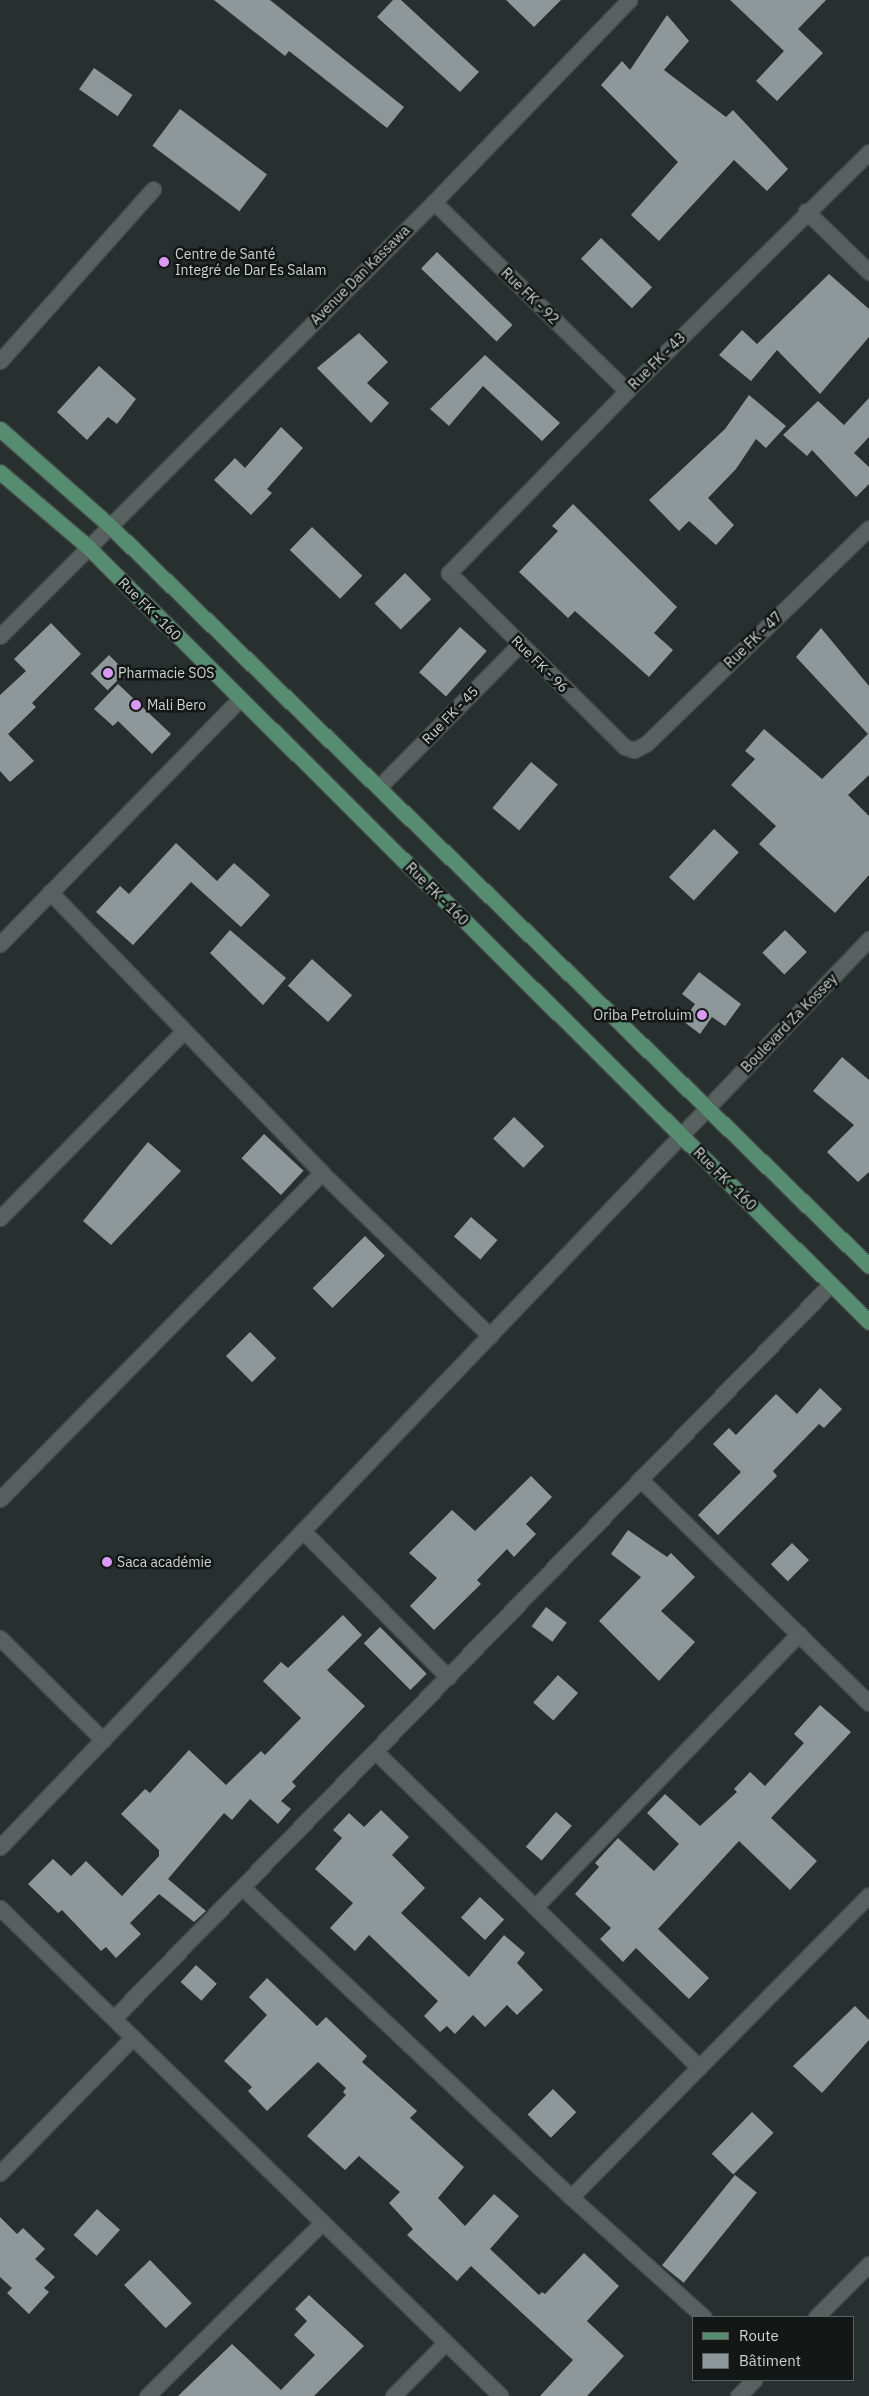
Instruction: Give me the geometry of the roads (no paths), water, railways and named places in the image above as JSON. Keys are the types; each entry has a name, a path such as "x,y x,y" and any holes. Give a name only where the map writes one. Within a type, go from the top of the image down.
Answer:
{"main road":[{"path":"0,429 109,525 380,786 869,1266"},
{"name":"Rue FK - 160","path":"0,472 88,547 869,1322"}],"street":[{"name":"Avenue Dan Kassawa","path":"0,636 434,202 629,0"},
{"name":"Rue FK - 43","path":"449,573 627,391 806,212 869,152"},
{"path":"0,361 153,189"},
{"name":"Rue FK - 92","path":"434,202 627,391"},
{"path":"806,212 869,272"},
{"name":"Rue FK - 47","path":"634,750 646,744 869,528"},
{"name":"Rue FK - 96","path":"449,573 625,747 634,750"},
{"name":"Rue FK - 45","path":"380,786 520,644"},
{"path":"0,944 240,699"},
{"path":"50,892 322,1173 490,1336"},
{"name":"Boulevard Za Kossey","path":"0,1847 869,939"},
{"path":"0,1218 184,1031"},
{"path":"0,1500 322,1173"},
{"path":"114,2018 831,1284"},
{"path":"640,1479 869,1703"},
{"path":"303,1531 448,1676"},
{"path":"535,1906 799,1634"},
{"path":"0,1638 103,1740"},
{"path":"375,1751 699,2067"},
{"path":"242,1887 571,2197 703,2316"},
{"path":"571,2197 869,1895"},
{"path":"0,1908 501,2396"},
{"path":"0,2172 133,2037"},
{"path":"147,2396 323,2222"},
{"path":"817,2316 869,2264"},
{"path":"393,2396 445,2343"},
{"path":"738,2396 753,2381"}],"place":[{"name":"Centre de Santé Integré de Dar Es Salam","path":"164,262"},
{"name":"Pharmacie SOS","path":"108,673"},
{"name":"Mali Bero","path":"136,705"},
{"name":"Oriba Petroluim","path":"702,1015"},
{"name":"Saca académie","path":"107,1562"}]}
